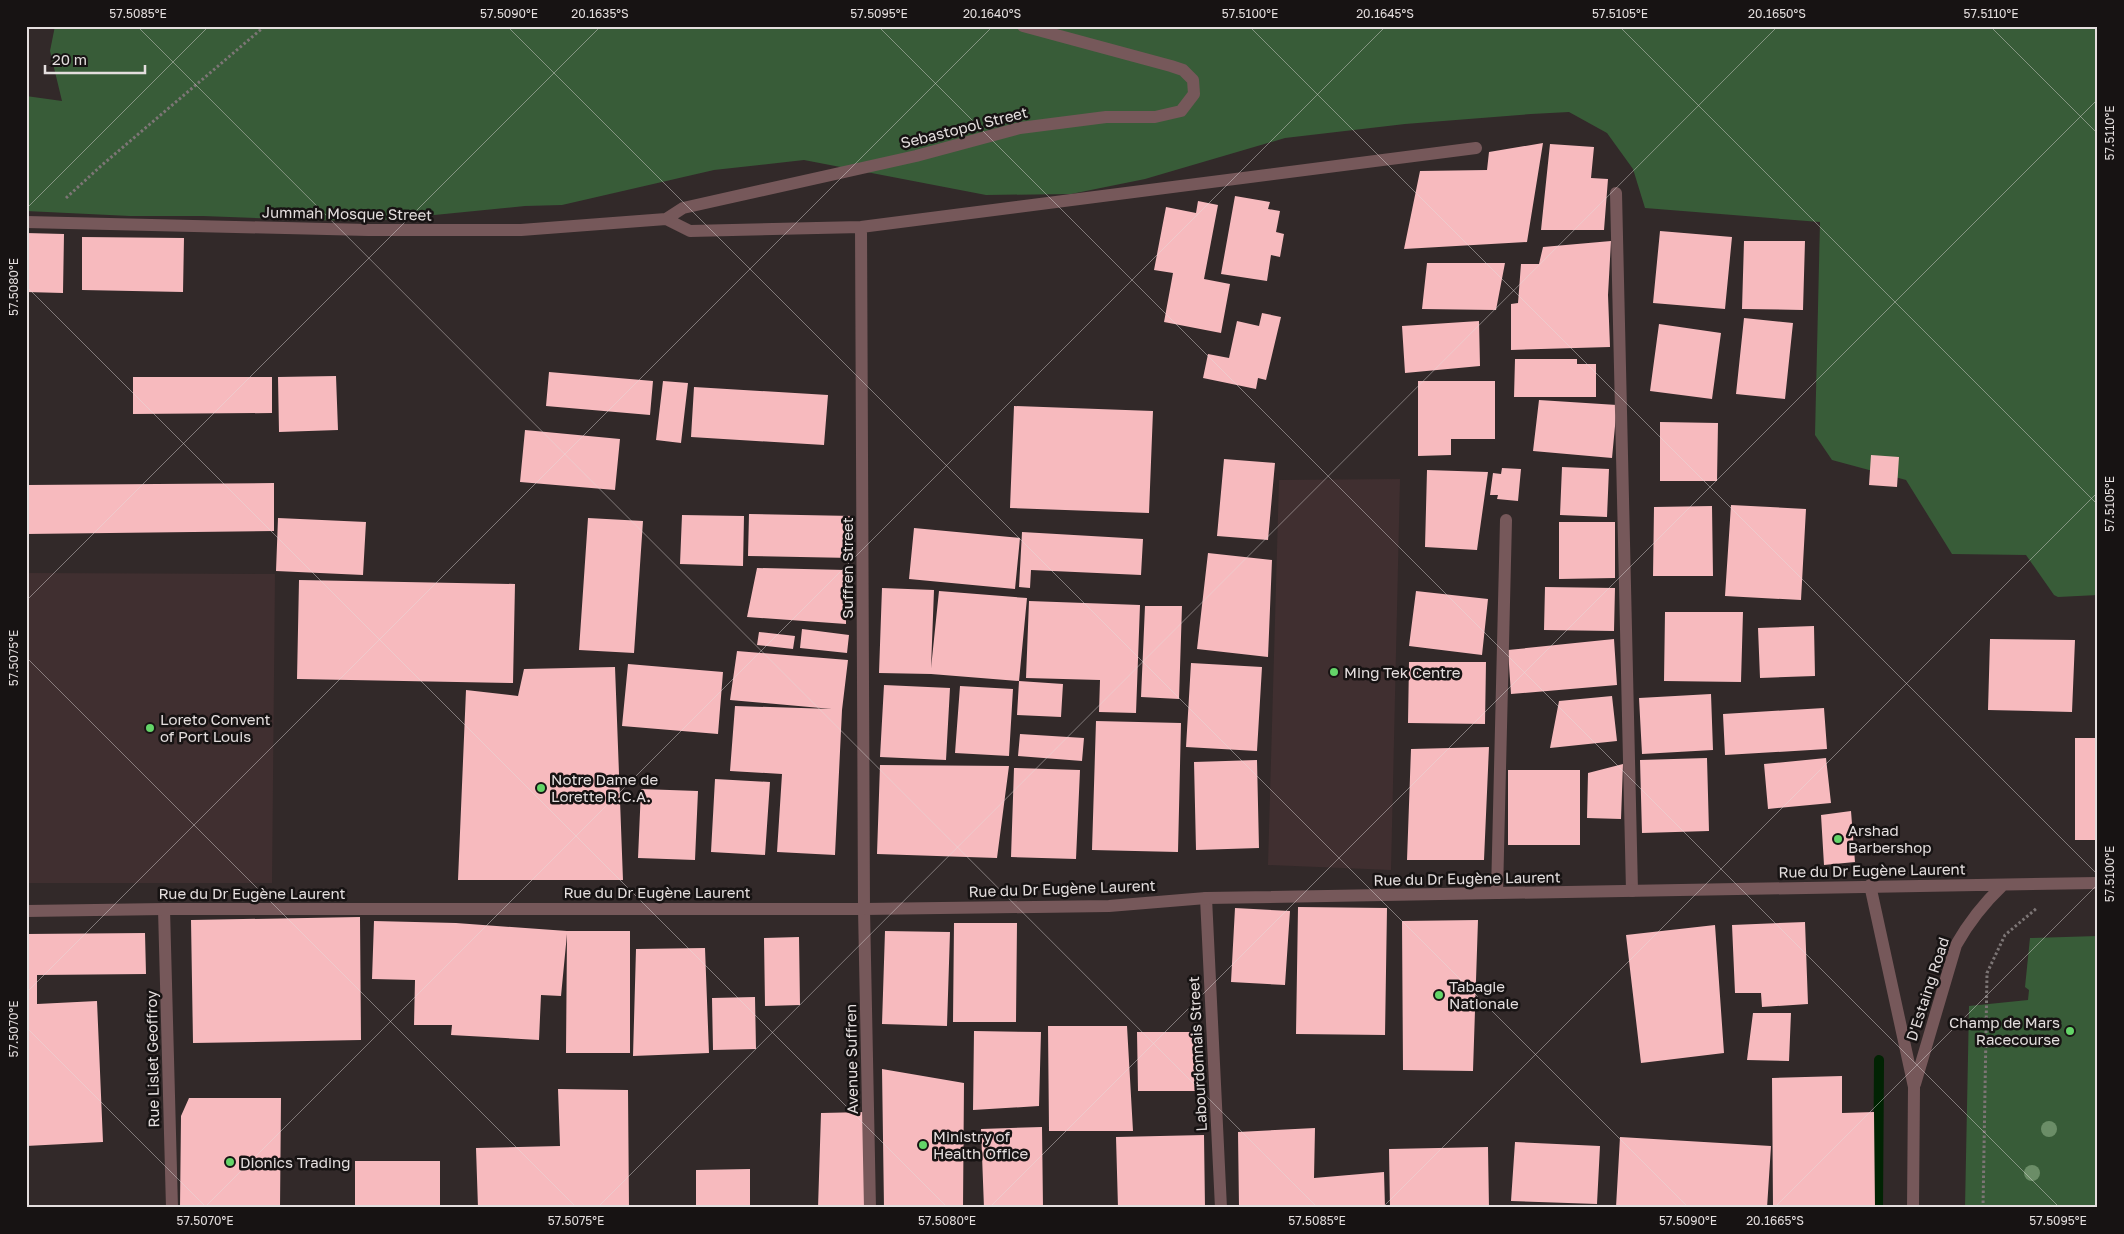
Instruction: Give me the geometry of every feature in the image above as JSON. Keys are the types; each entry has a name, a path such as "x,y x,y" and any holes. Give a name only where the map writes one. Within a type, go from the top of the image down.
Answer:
{"street":[{"name":"Sebastopol Street","path":"666,219 683,208 916,156 1020,128 1106,117 1155,117 1181,111 1194,94 1193,80 1183,70 1023,26"},
{"path":"666,219 690,231 861,227 1476,148"},
{"path":"1616,193 1632,891"},
{"name":"Jummah Mosque Street","path":"26,222 368,230 521,230 666,219"},
{"name":"Suffren Street","path":"861,227 864,909"},
{"path":"1498,892 1506,520"},
{"name":"Rue du Dr Eugène Laurent","path":"26,911 164,909 864,909 1109,906 1206,898 1870,885 2098,883"},
{"name":"D'Estaing Road","path":"1914,1087 1956,945 1979,910 2003,884"},
{"name":"D'Estaing Road","path":"1870,885 1914,1087 1913,1208"},
{"name":"Labourdonnais Street","path":"1206,898 1221,1208"},
{"name":"Rue Lislet Geoffroy","path":"164,909 172,1208"},
{"name":"Avenue Suffren","path":"864,909 870,1208"}],"path":[{"path":"40,222 102,165 265,26"},
{"path":"1983,1208 1987,973 2004,935 2038,907"}],"shaded area":[{"name":"Ming Tek Centre","path":"1400,479 1391,870 1268,865 1279,480"},
{"name":"Loreto Convent of Port Louis","path":"26,573 275,574 272,883 26,883"}],"green space":[{"path":"55,26 2098,26 2098,595 2058,597 2054,595 2026,555 1952,554 1906,480 1832,460 1815,435 1820,222 1645,208 1633,169 1607,133 1569,112 1405,124 1285,138 1145,179 1071,194 986,195 804,160 714,170 562,205 525,206 374,221 130,216 26,211 26,96 62,101 50,51"},
{"path":"2098,936 2098,1208 1965,1208 1969,1006 2028,1000 2029,990 2025,987 2030,938"}],"building":[{"path":"1543,143 1527,242 1404,249 1420,171 1487,170 1489,152"},
{"path":"1550,144 1594,147 1591,178 1608,179 1604,230 1541,230"},
{"path":"1235,196 1270,202 1268,209 1280,211 1276,232 1284,234 1280,257 1271,255 1267,281 1221,274"},
{"path":"1198,201 1218,205 1204,279 1230,284 1221,333 1164,322 1173,273 1154,270 1166,207 1196,213"},
{"path":"1660,231 1732,237 1725,309 1653,303"},
{"path":"26,233 64,234 63,293 26,292"},
{"path":"82,237 184,238 183,292 82,290"},
{"path":"1611,241 1608,295 1610,347 1511,350 1511,304 1518,303 1521,264 1539,264 1543,247"},
{"path":"1744,241 1805,241 1803,310 1742,309"},
{"path":"1427,263 1505,263 1496,310 1422,309"},
{"path":"1262,313 1281,317 1266,380 1258,378 1256,389 1203,378 1208,354 1229,358 1237,321 1259,326"},
{"path":"1744,318 1793,323 1785,399 1736,394"},
{"path":"1479,321 1480,366 1405,373 1402,326"},
{"path":"1659,324 1721,333 1712,399 1650,391"},
{"path":"1515,359 1577,359 1577,364 1596,364 1596,397 1514,397"},
{"path":"549,372 653,381 650,415 546,406"},
{"path":"336,376 338,430 279,432 278,377"},
{"path":"133,377 272,377 272,413 133,414"},
{"path":"663,381 688,383 681,443 656,440"},
{"path":"1418,381 1495,381 1495,439 1451,439 1451,455 1418,456"},
{"path":"694,387 828,395 824,445 691,437"},
{"path":"1539,400 1617,405 1612,458 1533,451"},
{"path":"1014,406 1153,411 1149,513 1010,508"},
{"path":"1660,422 1718,423 1717,481 1660,481"},
{"path":"525,430 620,439 615,490 520,482"},
{"path":"1871,455 1899,457 1897,487 1869,485"},
{"path":"1224,459 1275,463 1268,540 1217,536"},
{"path":"1562,467 1609,469 1607,517 1560,515"},
{"path":"1502,468 1521,469 1518,501 1497,499 1498,495 1490,495 1493,473 1501,474"},
{"path":"1427,470 1488,472 1477,550 1425,547"},
{"path":"274,483 274,531 26,534 26,485"},
{"path":"1731,505 1806,509 1801,600 1725,596"},
{"path":"1712,506 1713,576 1653,576 1654,507"},
{"path":"749,514 853,516 852,558 748,556"},
{"path":"682,515 744,516 743,566 680,564"},
{"path":"278,518 366,522 363,575 276,571"},
{"path":"588,518 643,521 634,653 579,650"},
{"path":"1559,522 1615,522 1615,578 1559,579"},
{"path":"914,528 1020,538 1015,589 909,579"},
{"path":"1022,532 1143,539 1141,575 1031,570 1030,588 1019,587"},
{"path":"1208,553 1272,560 1268,657 1197,649"},
{"path":"757,568 846,570 846,624 747,617"},
{"path":"299,580 515,584 513,683 297,679"},
{"path":"1545,587 1615,588 1614,631 1544,630"},
{"path":"882,588 934,590 931,668 939,591 1027,598 1019,681 931,674 879,673"},
{"path":"1416,591 1488,599 1482,655 1409,646"},
{"path":"1029,601 1140,605 1136,713 1099,712 1100,680 1026,678"},
{"path":"1145,606 1182,606 1179,699 1141,697"},
{"path":"1665,612 1743,612 1741,682 1664,681"},
{"path":"1814,626 1815,676 1760,678 1758,628"},
{"path":"802,629 849,635 847,653 800,648"},
{"path":"759,632 795,636 793,649 757,645"},
{"path":"1614,639 1617,685 1511,694 1508,650"},
{"path":"1990,639 2075,640 2072,712 1988,710"},
{"path":"737,651 848,660 842,710 835,855 777,852 782,774 730,771 735,706 832,709 730,700"},
{"path":"1409,662 1486,662 1485,724 1408,723"},
{"path":"1191,663 1262,667 1257,751 1186,747"},
{"path":"628,664 723,672 718,734 622,726"},
{"name":"Notre Dame de Lorette R.C.A.","path":"615,667 623,880 458,880 466,690 518,696 524,669"},
{"path":"1019,681 1063,684 1061,717 1017,715"},
{"path":"884,685 950,688 946,760 880,757"},
{"path":"960,686 1013,689 1009,756 955,753"},
{"path":"1711,694 1713,750 1642,754 1639,698"},
{"path":"1612,696 1617,741 1550,748 1559,701"},
{"path":"1824,708 1827,749 1725,755 1723,714"},
{"path":"1096,721 1181,723 1178,852 1092,850"},
{"path":"1020,734 1084,738 1082,761 1018,756"},
{"path":"2075,738 2098,738 2098,840 2075,840"},
{"path":"1489,747 1484,860 1407,860 1411,749"},
{"path":"1707,758 1709,831 1642,833 1640,760"},
{"path":"1826,758 1831,803 1768,809 1764,764"},
{"path":"1257,760 1259,848 1196,850 1194,762"},
{"path":"1623,764 1621,819 1587,818 1588,773"},
{"path":"880,765 1009,766 997,858 877,854"},
{"path":"1014,768 1080,770 1076,859 1011,857"},
{"path":"1508,770 1580,770 1580,845 1508,845"},
{"path":"715,779 770,782 765,855 711,852"},
{"path":"641,789 698,791 695,860 638,858"},
{"name":"Arshad Barbershop","path":"1851,811 1855,862 1824,865 1821,815"},
{"path":"1298,907 1387,908 1385,1035 1296,1034"},
{"path":"1235,908 1290,911 1285,985 1231,982"},
{"path":"360,917 361,1040 193,1043 191,920"},
{"name":"Tabagie Nationale","path":"1478,920 1473,1071 1403,1070 1402,921"},
{"path":"374,921 456,923 567,931 630,931 630,1053 566,1053 567,934 561,996 541,995 539,1040 451,1035 452,1025 414,1025 415,980 372,979"},
{"path":"1805,922 1808,1004 1762,1007 1761,993 1735,993 1732,925"},
{"path":"954,923 1017,923 1016,1022 953,1022"},
{"path":"1715,925 1724,1053 1641,1063 1626,935"},
{"path":"885,931 950,932 947,1026 882,1024"},
{"path":"145,933 146,974 37,975 37,1004 97,1001 103,1142 26,1146 26,934"},
{"path":"799,937 800,1005 765,1006 764,938"},
{"path":"705,948 709,1053 633,1056 636,949"},
{"path":"755,997 756,1049 713,1050 712,998"},
{"path":"1753,1013 1791,1013 1789,1061 1747,1060"},
{"path":"1048,1026 1127,1026 1133,1131 1049,1131"},
{"path":"974,1031 1041,1032 1039,1106 973,1110"},
{"path":"1137,1032 1197,1032 1197,1091 1138,1091"},
{"name":"Ministry of Health Office","path":"882,1069 964,1083 963,1208 884,1208"},
{"path":"1842,1076 1842,1113 1874,1112 1875,1208 1773,1208 1772,1078"},
{"path":"558,1089 628,1090 629,1208 478,1208 476,1148 560,1146"},
{"name":"Dionics Trading","path":"189,1098 281,1098 280,1208 180,1208 181,1116"},
{"path":"866,1112 866,1208 818,1208 821,1113"},
{"path":"1042,1127 1043,1208 984,1208 981,1129"},
{"path":"1315,1128 1314,1178 1384,1172 1385,1208 1239,1208 1238,1132"},
{"path":"1204,1135 1205,1208 1118,1208 1116,1137"},
{"path":"1620,1137 1771,1146 1767,1208 1616,1207"},
{"path":"1515,1142 1600,1146 1597,1204 1511,1201"},
{"path":"1488,1147 1489,1208 1390,1208 1389,1149"},
{"path":"355,1161 440,1161 440,1208 355,1208"},
{"path":"750,1169 750,1208 696,1208 696,1170"}],"waterway":[{"path":"1878,1208 1879,1060"}],"place":[{"name":"Ming Tek Centre","path":"1334,672"},
{"name":"Loreto Convent of Port Louis","path":"150,728"},
{"name":"Notre Dame de Lorette R.C.A.","path":"541,788"},
{"name":"Arshad Barbershop","path":"1838,839"},
{"name":"Tabagie Nationale","path":"1439,995"},
{"name":"Champ de Mars Racecourse","path":"2070,1031"},
{"name":"Ministry of Health Office","path":"923,1145"},
{"name":"Dionics Trading","path":"230,1162"}]}
